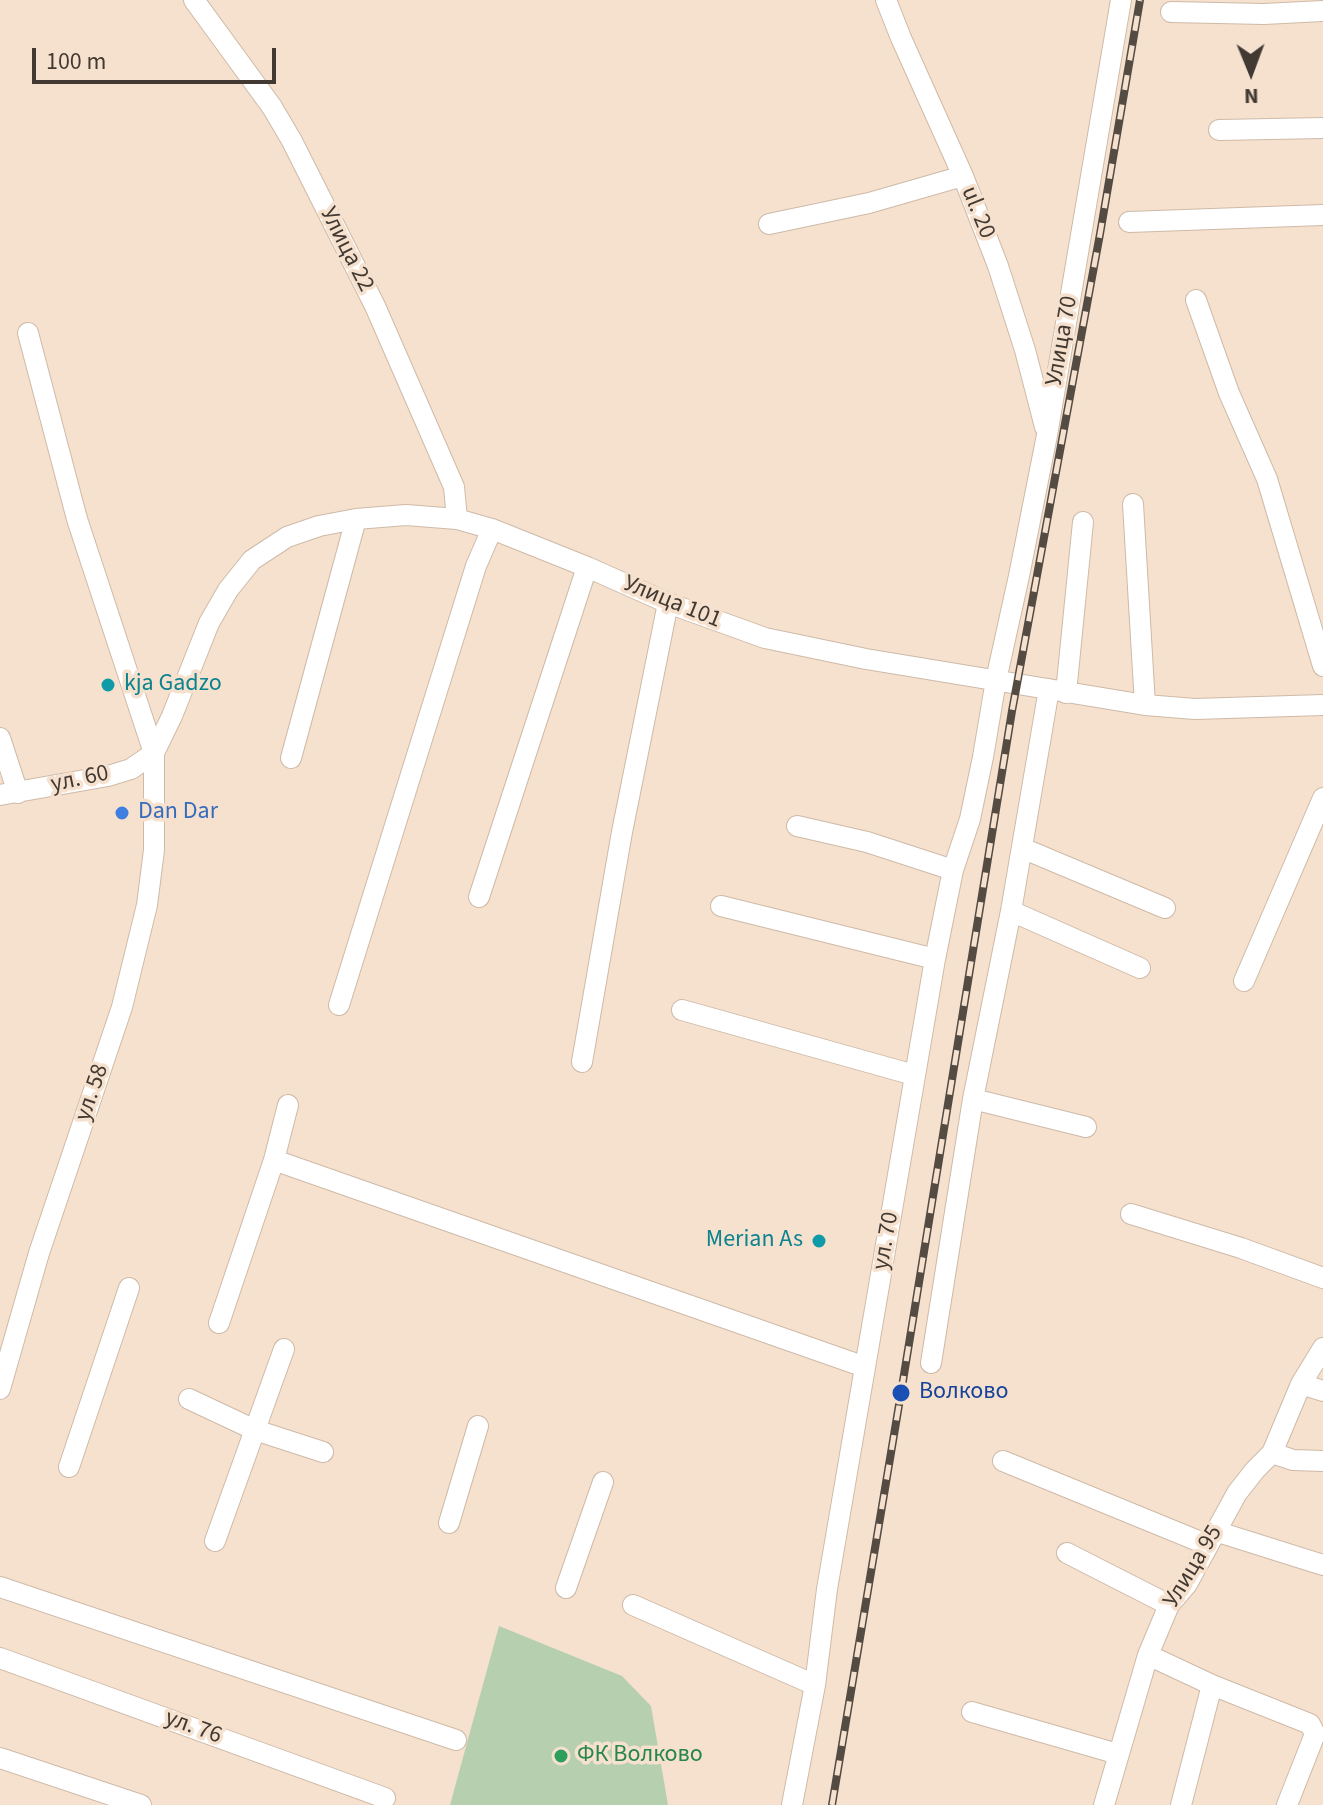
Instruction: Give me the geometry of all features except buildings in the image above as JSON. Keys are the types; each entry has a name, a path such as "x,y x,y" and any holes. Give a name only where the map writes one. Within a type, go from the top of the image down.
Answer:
{"street":[{"name":"Улица 22","path":"194,0 272,107 292,141 375,306 454,487 457,519"},
{"name":"ul. 20","path":"886,0 963,176 1003,279 1047,435"},
{"name":"Улица 70","path":"996,680 1047,435 1121,0"},
{"path":"1171,12 1264,14 1323,11"},
{"path":"1219,130 1323,128"},
{"path":"769,224 869,203 963,176"},
{"path":"1129,222 1323,215"},
{"path":"1196,300 1229,393 1267,479 1323,666"},
{"path":"28,333 77,519 154,753"},
{"path":"1133,504 1145,705"},
{"name":"Улица 101","path":"154,753 209,623 228,590 252,560 287,537 319,526 406,515 457,519 492,529 668,603 765,638 866,659 1145,705 1195,709 1323,705"},
{"path":"291,758 356,519"},
{"path":"931,1363 973,1099 1022,848 1057,691 1083,522"},
{"path":"339,1005 476,566 492,529"},
{"path":"479,897 587,567"},
{"path":"582,1062 622,832 668,603"},
{"name":"ул. 70","path":"792,1805 815,1685 827,1589 935,959 953,870 970,819 996,680"},
{"path":"0,738 9,794"},
{"name":"ул. 58","path":"0,1389 39,1253 135,960 154,850 154,753"},
{"name":"ул. 60","path":"9,794 108,776 131,769 154,753"},
{"path":"1244,981 1323,798"},
{"path":"797,826 867,842 953,870"},
{"path":"1022,848 1165,908"},
{"path":"721,906 935,959"},
{"path":"1011,911 1140,968"},
{"path":"682,1010 914,1075"},
{"path":"973,1099 1086,1127"},
{"path":"219,1323 274,1160 288,1105"},
{"path":"274,1160 865,1367"},
{"path":"1131,1214 1241,1248 1323,1278"},
{"path":"69,1467 129,1288"},
{"name":"Улица 95","path":"1104,1805 1148,1655 1169,1605 1187,1584 1237,1493 1272,1453 1301,1384 1323,1348"},
{"path":"215,1541 284,1349"},
{"path":"1301,1384 1323,1391"},
{"path":"189,1399 255,1430 323,1452"},
{"path":"449,1523 478,1426"},
{"path":"1272,1453 1293,1460 1323,1461"},
{"path":"1003,1461 1212,1538 1323,1565"},
{"path":"566,1588 603,1482"},
{"path":"1067,1553 1169,1605"},
{"path":"0,1587 456,1740"},
{"path":"633,1605 815,1685"},
{"path":"1148,1655 1212,1685 1310,1724 1315,1734 1287,1805"},
{"name":"ул. 76","path":"0,1658 385,1798"},
{"path":"1181,1805 1212,1685"},
{"path":"972,1712 1118,1754"},
{"path":"0,1758 141,1805"}],"green space":[{"name":"ФК Волково","path":"499,1626 622,1676 651,1706 668,1805 450,1805"}],"railway":[{"path":"832,1805 1012,711 1140,0"}],"place":[{"name":"kja Gadzo","path":"108,685"},
{"name":"Dan Dar","path":"122,813"},
{"name":"Merian As","path":"819,1241"},
{"name":"Волково","path":"901,1393"},
{"name":"ФК Волково","path":"561,1756"}]}
